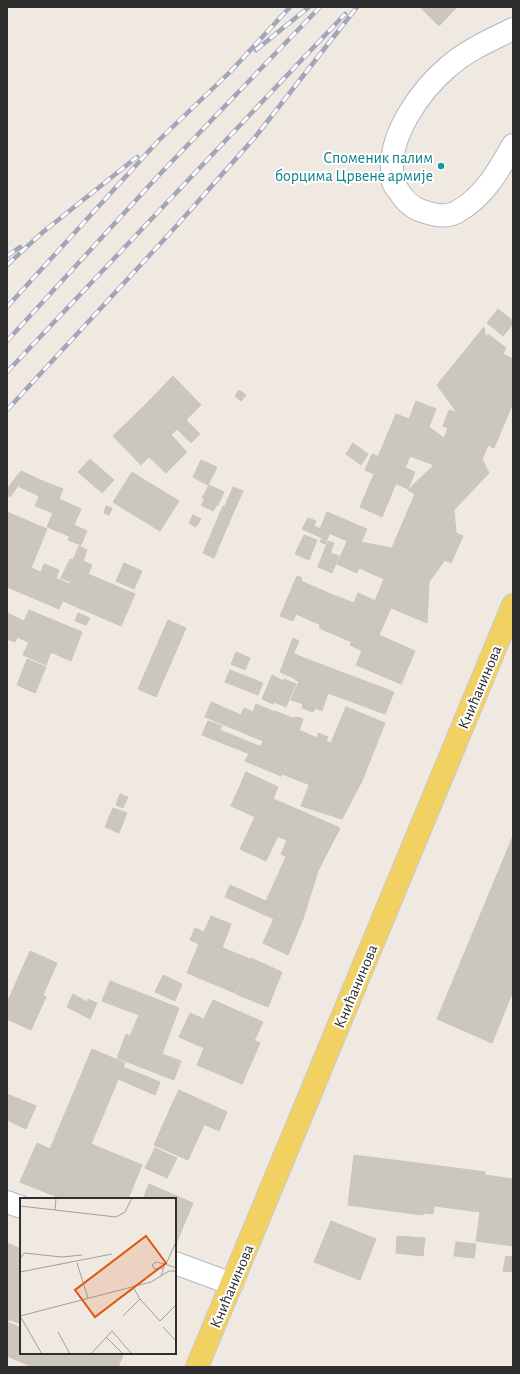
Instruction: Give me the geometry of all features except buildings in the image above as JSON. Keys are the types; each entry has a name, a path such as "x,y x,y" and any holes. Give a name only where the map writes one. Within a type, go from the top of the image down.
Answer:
{"main road":[{"name":"Книћанинова","path":"197,1367 507,635 513,605"}],"street":[{"path":"513,29 476,47 448,66 428,87 407,117 396,141 392,162 392,181 402,198 418,210 439,216 456,212 477,198 496,174 513,145"},
{"path":"7,1202 20,1207"},
{"path":"176,1263 232,1284"}],"railway":[{"path":"7,307 159,140 230,72 290,7"},
{"path":"256,50 309,7"},
{"path":"7,341 159,175 320,7"},
{"path":"7,410 171,232 256,136 357,7"},
{"path":"7,372 345,14"},
{"path":"7,265 43,232 137,157"},
{"path":"7,256 20,247"}],"place":[{"name":"Споменик палим борцима Црвене армије","path":"441,166"}]}
